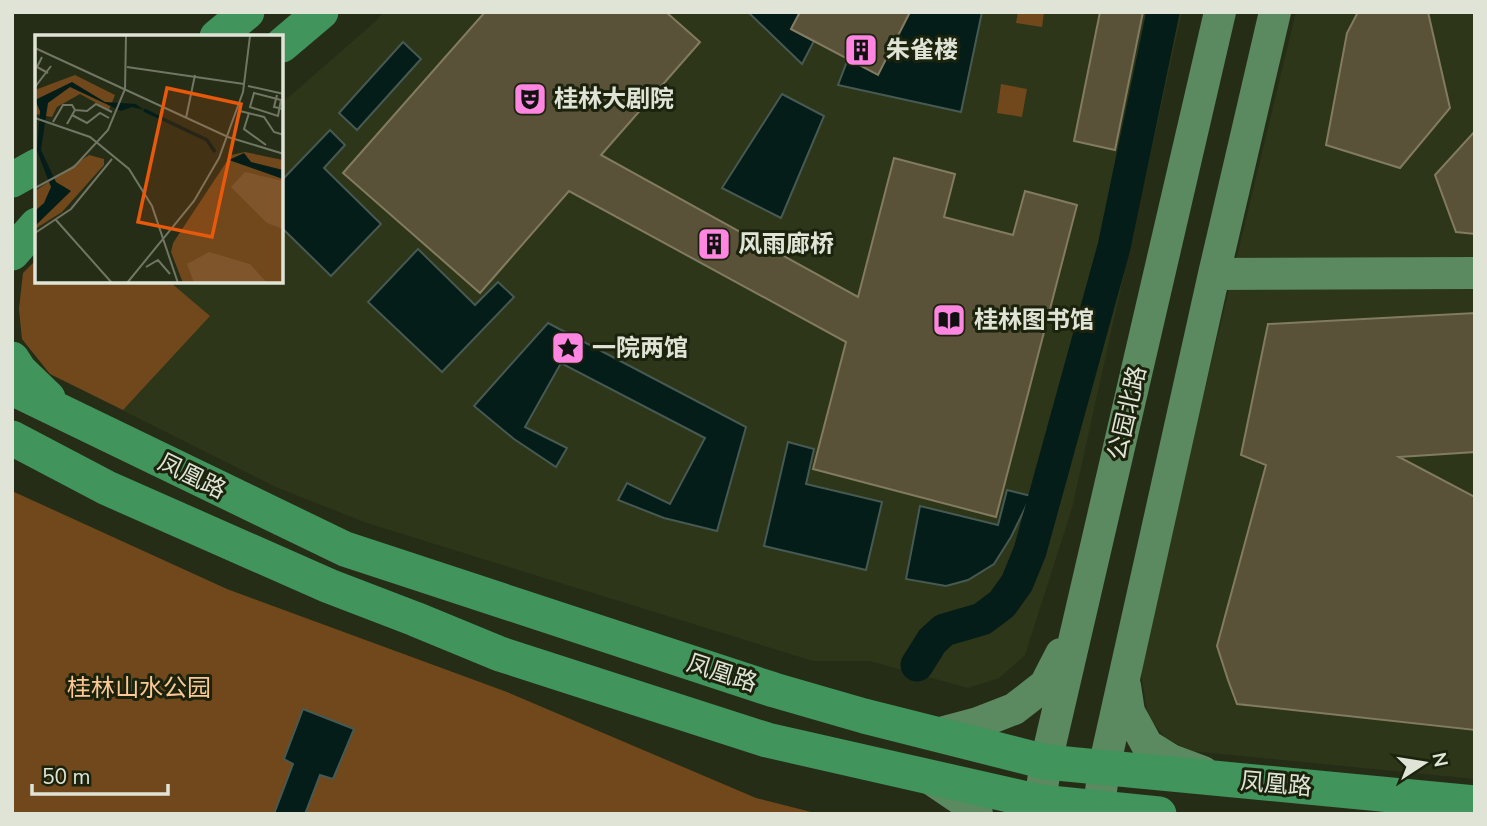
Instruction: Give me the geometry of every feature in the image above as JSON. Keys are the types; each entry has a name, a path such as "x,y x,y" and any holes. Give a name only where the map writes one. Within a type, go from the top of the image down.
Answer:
{"main road":[{"path":"219,35 247,12"},
{"path":"284,43 321,12"},
{"name":"公园北路","path":"1039,808 1046,762 1220,12"},
{"path":"1098,811 1104,768 1275,12"},
{"path":"12,180 35,167"},
{"path":"12,226 35,215"},
{"path":"12,253 35,227"},
{"path":"1215,269 1475,260"},
{"path":"1215,269 1475,272"},
{"path":"12,359 19,370 72,418"},
{"name":"凤凰路","path":"12,388 345,549 774,690 864,716 1046,762 1475,803"},
{"name":"凤凰路","path":"12,438 107,488 328,586 500,654 767,740 927,776 1039,808 1159,814"},
{"path":"937,734 978,723 1014,709 1045,685 1080,615"},
{"path":"1124,680 1129,712 1147,745 1171,760 1221,779"},
{"path":"927,776 977,814"}],"shaded area":[{"name":"一院两馆","path":"383,12 1182,12 1072,508 1025,655 999,678 968,688 870,661 813,661 367,523 278,488 50,374 22,339 19,309 23,273 35,261 35,284 284,284 284,101"},
{"path":"1296,12 1475,12 1475,779 1191,751 1165,738 1148,716 1141,673 1144,642"}],"green space":[{"path":"1018,12 1044,12 1042,27 1016,23"},
{"path":"1001,84 1027,89 1022,117 997,113"},
{"path":"35,261 35,284 172,284 210,316 123,410 50,374 22,339 19,309 23,273"},
{"name":"桂林山水公园","path":"12,491 227,589 507,692 756,798 819,814 12,814"}],"water":[{"path":"748,12 800,12 791,29 814,41 802,64"},
{"path":"910,12 982,12 961,112 838,85 848,59 878,74"},
{"path":"403,42 421,59 357,130 339,113"},
{"path":"782,94 824,116 781,218 722,188"},
{"path":"330,130 345,145 324,168 381,224 331,276 284,230 284,178"},
{"path":"418,249 475,305 498,282 514,297 442,372 368,302"},
{"path":"548,323 746,427 717,531 664,518 618,500 627,483 670,504 705,438 561,363 525,427 567,448 556,467 514,439 474,406"},
{"path":"788,442 814,449 806,484 882,502 866,570 764,546"},
{"path":"1007,490 1031,496 994,564 968,580 946,586 906,579 920,506 998,525"},
{"path":"303,709 354,729 333,779 320,775 305,814 274,814 293,764 284,759"}],"building":[{"path":"485,12 666,12 700,42 601,155 858,297 894,158 955,174 944,217 1013,235 1025,191 1077,205 996,517 813,469 846,342 569,191 480,293 343,173"},
{"name":"朱雀楼","path":"800,12 910,12 878,75 791,29"},
{"path":"1100,12 1143,12 1115,150 1074,141"},
{"path":"1358,12 1428,12 1450,108 1400,168 1326,145 1347,33"},
{"path":"1475,131 1475,234 1456,232 1435,175"},
{"path":"1475,313 1475,452 1399,457 1475,497 1475,730 1237,704 1217,646 1266,465 1241,455 1268,324"}],"waterway":[{"path":"917,665 932,641 944,630 982,619 1002,604 1017,583 1030,551 1114,247 1163,12"}],"place":[{"name":"朱雀楼","path":"861,50"},
{"name":"桂林大剧院","path":"530,99"},
{"name":"风雨廊桥","path":"714,244"},
{"name":"桂林图书馆","path":"949,320"},
{"name":"一院两馆","path":"568,348"}]}
